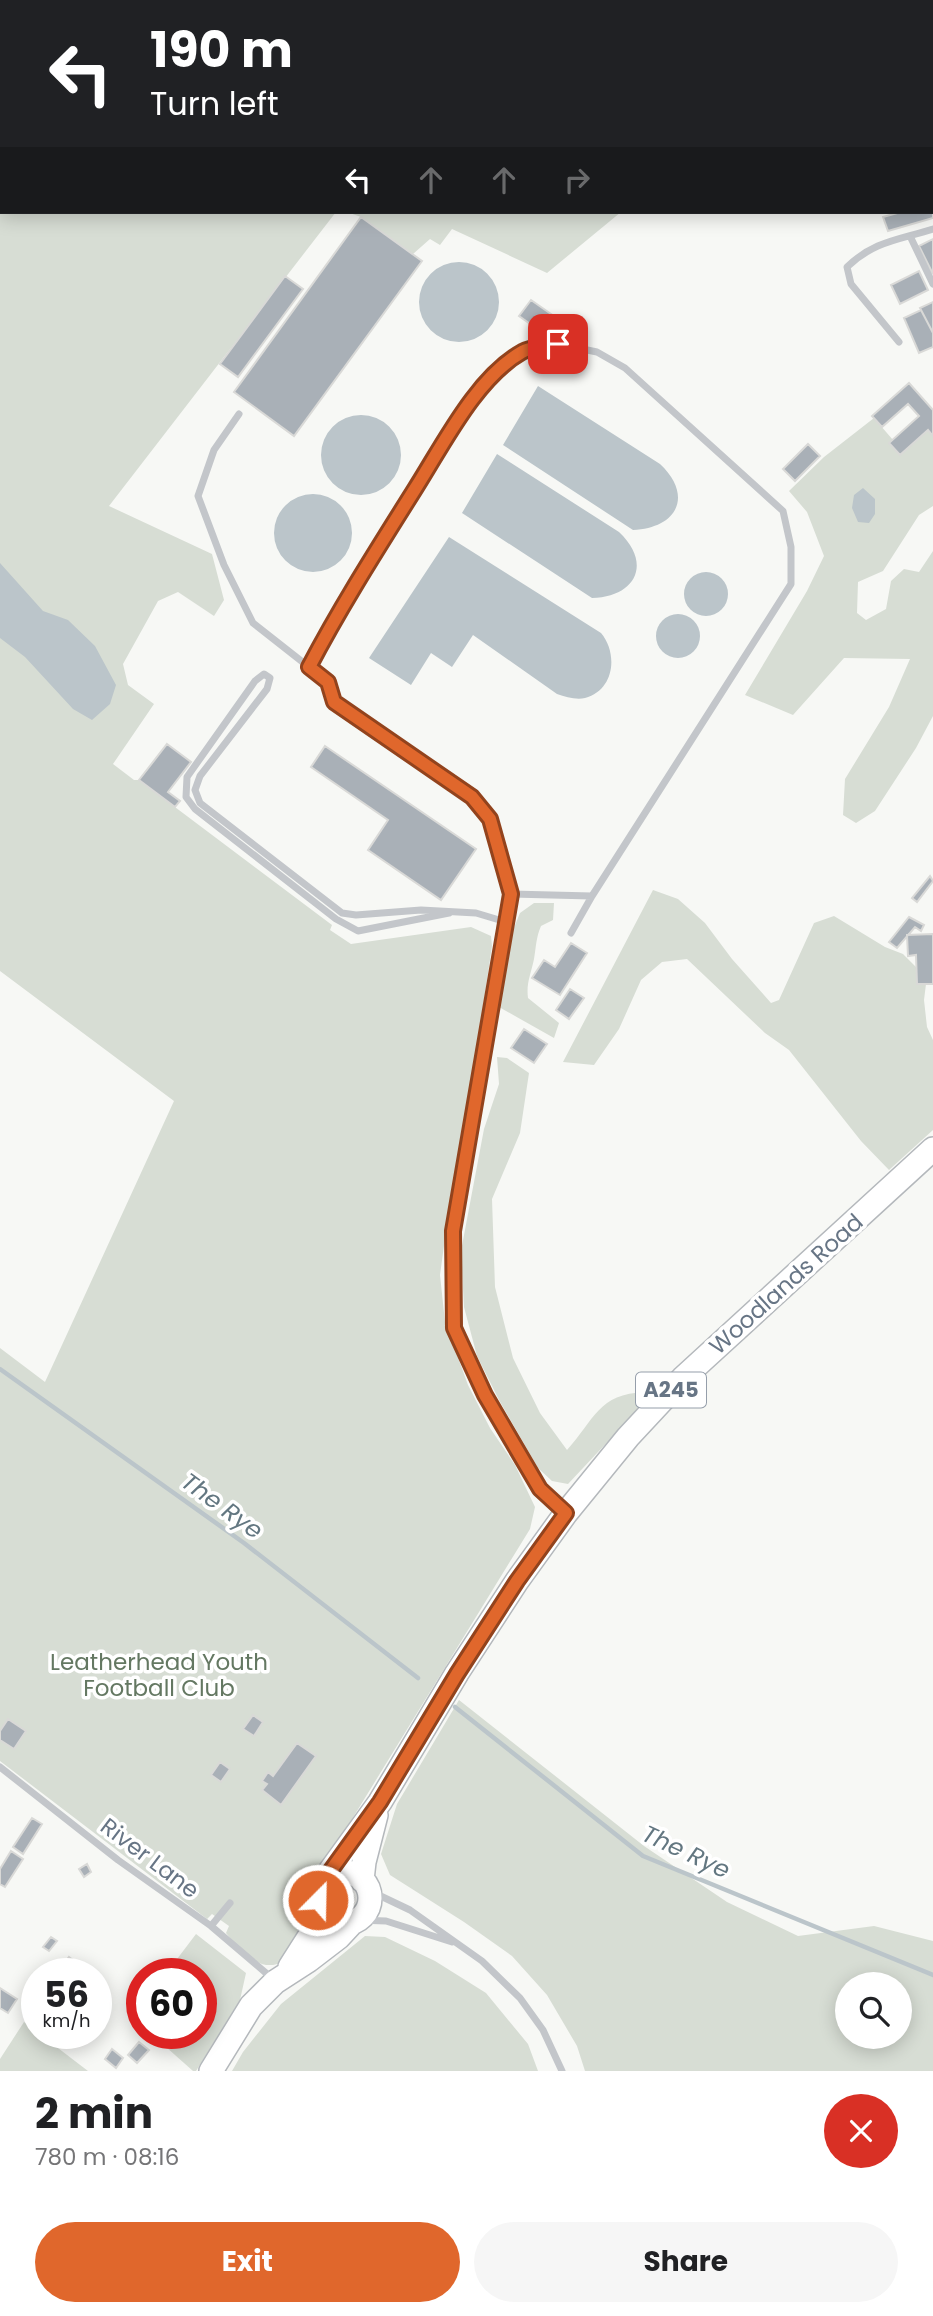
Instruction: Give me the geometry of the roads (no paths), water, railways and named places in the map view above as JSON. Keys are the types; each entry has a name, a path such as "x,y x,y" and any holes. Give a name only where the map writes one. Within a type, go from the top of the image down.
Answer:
{"main road":[{"name":"Woodlands Road","path":"325,1878 380,1802 517,1581 566,1513 628,1437 682,1378 933,1150"},
{"name":"Woodlands Road","path":"365,1885 364,1862 380,1802"},
{"path":"279,1978 339,1937 355,1922 368,1907 365,1885 348,1872 341,1871 325,1878 318,1892 321,1907 330,1919 344,1924 355,1922"},
{"path":"211,2071 251,2007 300,1954 321,1907"}],"lane":[{"path":"899,342 852,284 846,267 879,243 933,229"},
{"path":"909,236 933,284"},
{"path":"309,667 371,558 465,411 494,373 524,351 558,344 597,352 625,368 783,511 791,547 791,584 570,933"},
{"path":"239,414 214,450 198,496 224,565 253,623 328,682 334,702 472,797 490,819 511,894 453,1231 454,1328 485,1395 540,1489 566,1513"},
{"path":"449,913 358,931 337,919 195,809 187,797 187,777 255,681 264,674 270,678 267,689 200,776 194,790 200,803 342,913 356,915 421,910 476,913 506,922"},
{"path":"511,894 592,896"},
{"path":"351,927 348,919 356,915"},
{"name":"River Lane","path":"0,1767 118,1860 279,1978"},
{"path":"365,1885 410,1910 482,1961 520,1998 542,2030 562,2071"},
{"path":"211,1926 230,1903"},
{"path":"355,1922 386,1921 456,1944"}],"waterway":[{"name":"The Rye","path":"0,1369 244,1543 418,1678"},
{"name":"The Rye","path":"455,1707 643,1856 933,1975"}],"park label":[{"name":"Leatherhead Youth Football Club","path":"159,1675"}]}
